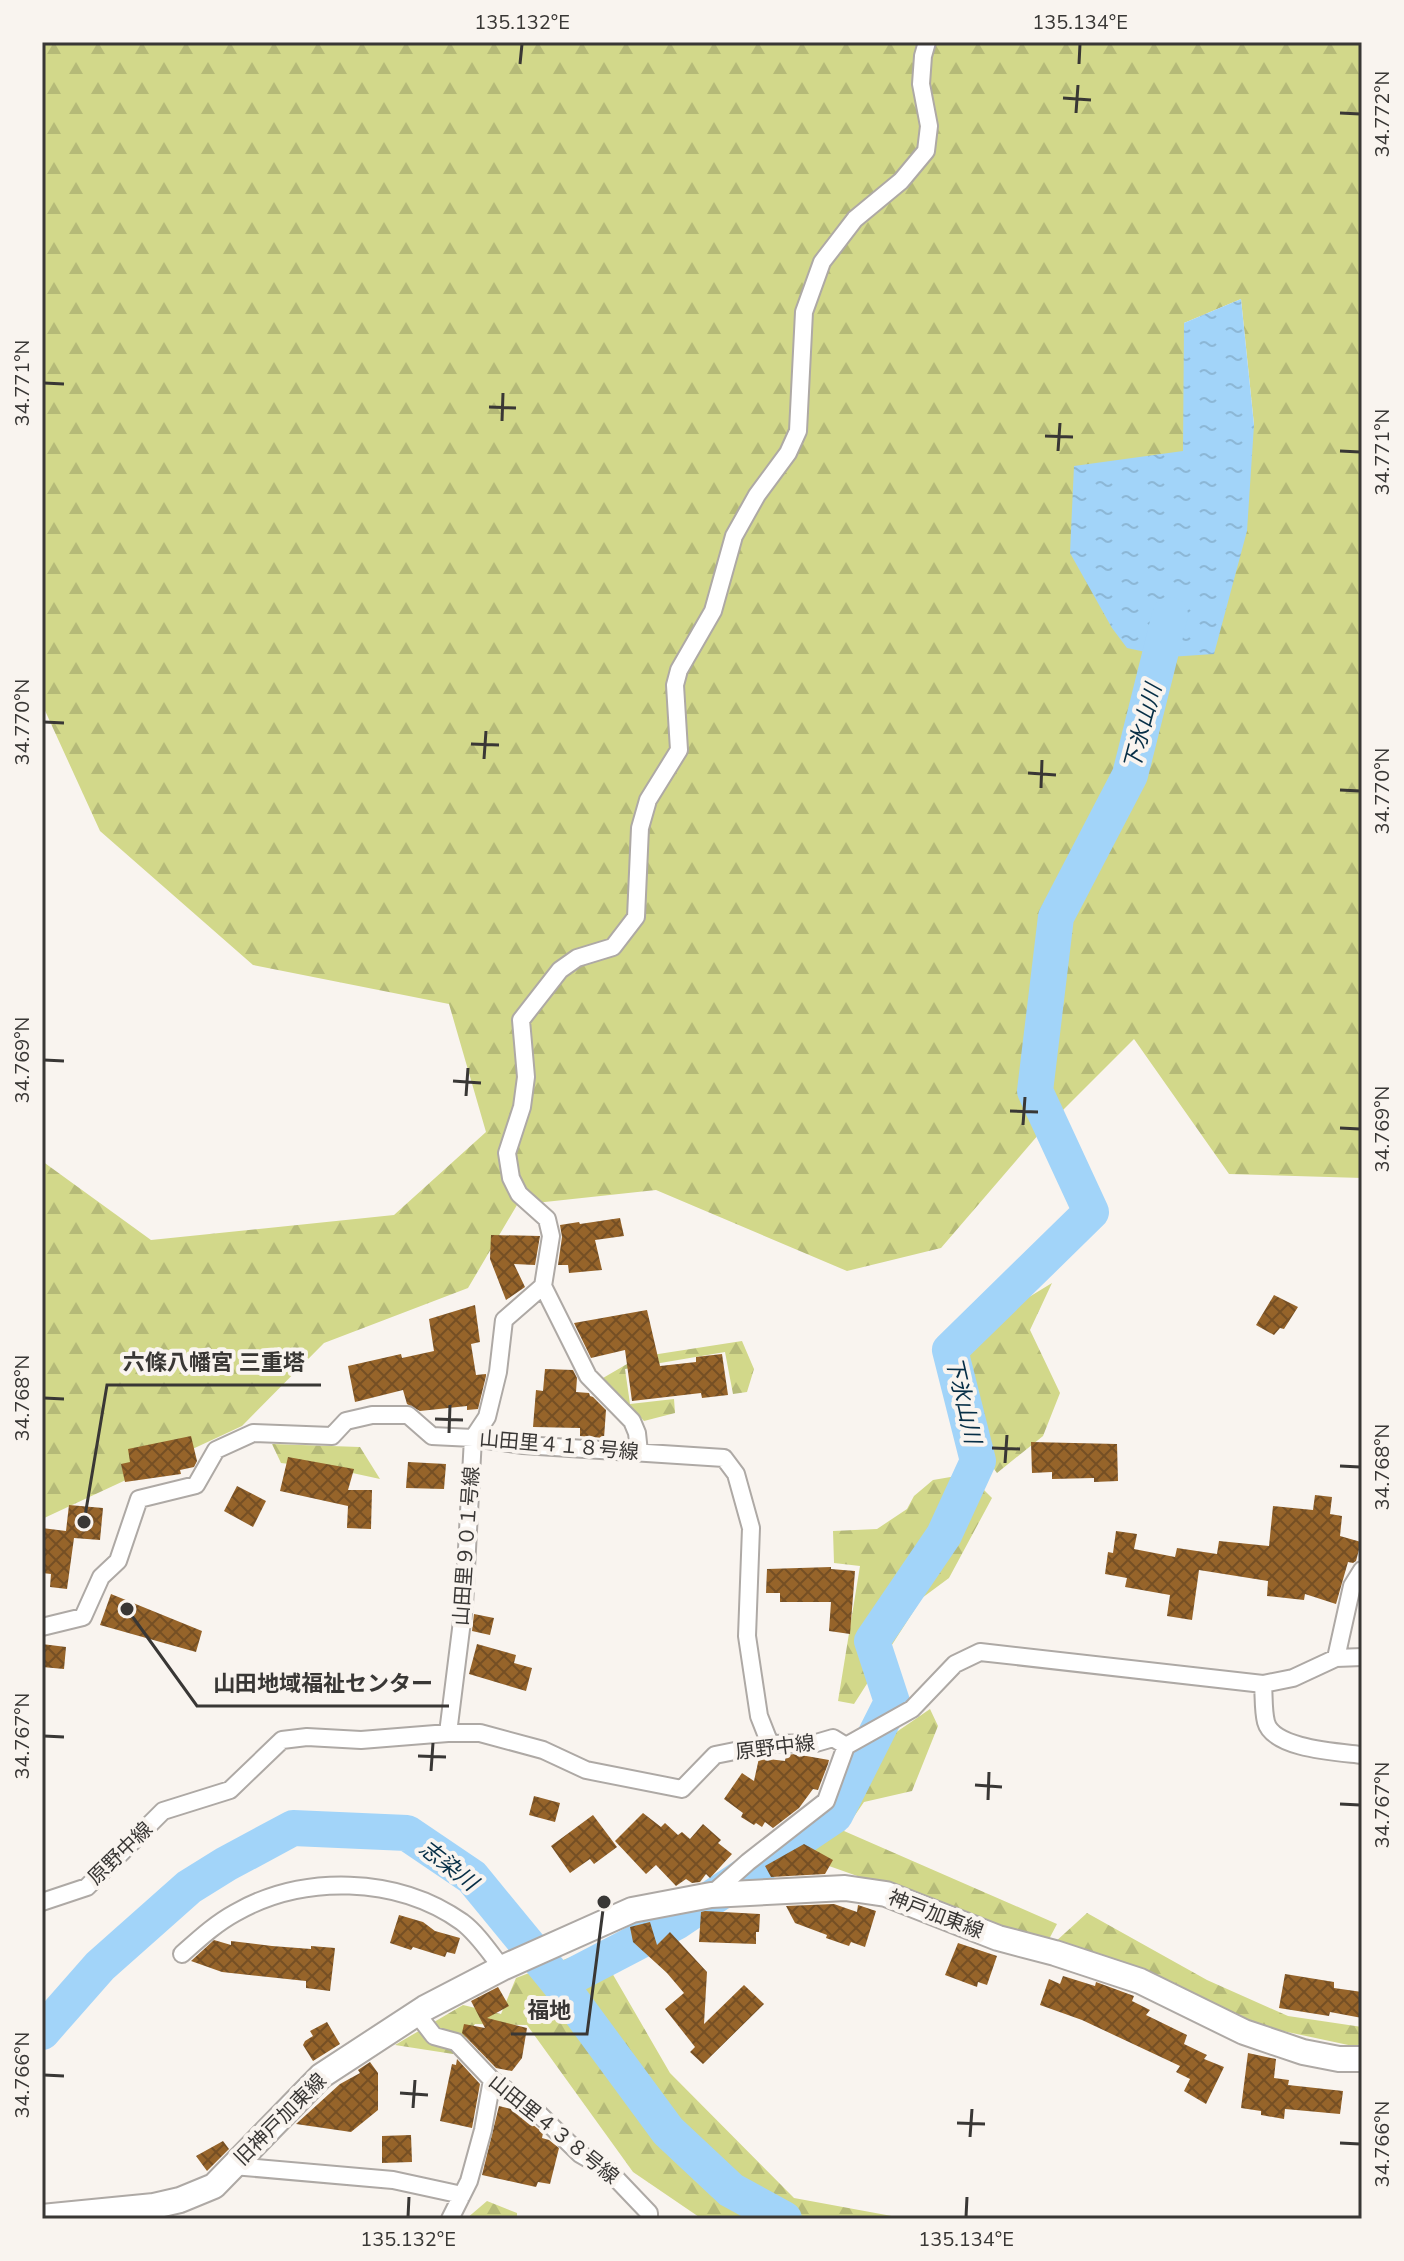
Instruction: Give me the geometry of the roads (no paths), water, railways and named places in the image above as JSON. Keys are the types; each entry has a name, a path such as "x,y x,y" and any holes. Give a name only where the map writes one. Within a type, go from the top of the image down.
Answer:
{"street":[{"path":"639,1452 632,1421 588,1376 543,1286 551,1236 547,1219 519,1194 511,1178 507,1153 522,1107 526,1077 521,1020 560,970 577,958 613,947 636,917 640,828 648,800 679,750 675,685 679,670 713,611 734,536 757,495 788,453 798,431 804,312 822,262 855,219 901,181 926,151 929,126 921,84 927,42"},
{"name":"山田里９０１号線","path":"448,1733 464,1605 473,1438 487,1417 498,1372 504,1320 543,1286"},
{"name":"山田里４１８号線","path":"42,1627 83,1617 101,1577 118,1561 139,1499 196,1485 216,1450 253,1433 332,1436 346,1421 372,1415 408,1415 432,1436 724,1458 736,1474 751,1528 747,1636 759,1716 770,1744"},
{"path":"1336,1658 1352,1586 1362,1570"},
{"path":"711,1895 826,1801 846,1746 912,1709 955,1664 980,1652 1263,1684 1293,1678 1336,1658 1362,1657"},
{"path":"1263,1684 1266,1722 1271,1732 1294,1743 1362,1755"},
{"name":"原野中線","path":"42,1902 87,1887 163,1811 230,1790 282,1740 307,1737 361,1740 480,1733 543,1750 586,1770 682,1789 715,1755 770,1744 816,1743 833,1738 846,1746"},
{"path":"182,1954 211,1928 238,1911 306,1888 339,1884 398,1893 433,1906 463,1923 502,1968"},
{"name":"神戸加東線","path":"502,1968 632,1910 711,1895 845,1888 869,1890 998,1938 1140,1981 1244,2032 1303,2052 1339,2059 1362,2059"},
{"name":"旧神戸加東線","path":"42,2217 154,2206 180,2200 214,2186 321,2076 417,2014 502,1968"},
{"name":"山田里４３８号線","path":"417,2014 434,2036 456,2042 492,2080 537,2112 580,2154 608,2170 649,2213 649,2219"},
{"path":"450,2219 469,2181 492,2080"},
{"path":"233,2166 393,2180 462,2195"}],"water":[{"path":"1241,299 1254,425 1247,531 1214,654 1169,657 1127,648 1112,628 1070,553 1074,466 1183,451 1184,323"}],"waterway":[{"name":"下氷山川","path":"559,1983 676,1922 835,1815 892,1702 872,1641 944,1535 978,1461 950,1350 1091,1212 1035,1091 1056,917 1130,775 1170,615"},
{"name":"志染川","path":"42,2032 100,1966 189,1887 226,1864 293,1828 407,1833 472,1877 559,1983 668,2131 731,2190 784,2219"}],"place":[{"name":"六條八幡宮 三重塔","path":"84,1522"},
{"name":"山田地域福祉センター","path":"127,1609"},
{"name":"福地","path":"604,1902"}]}
